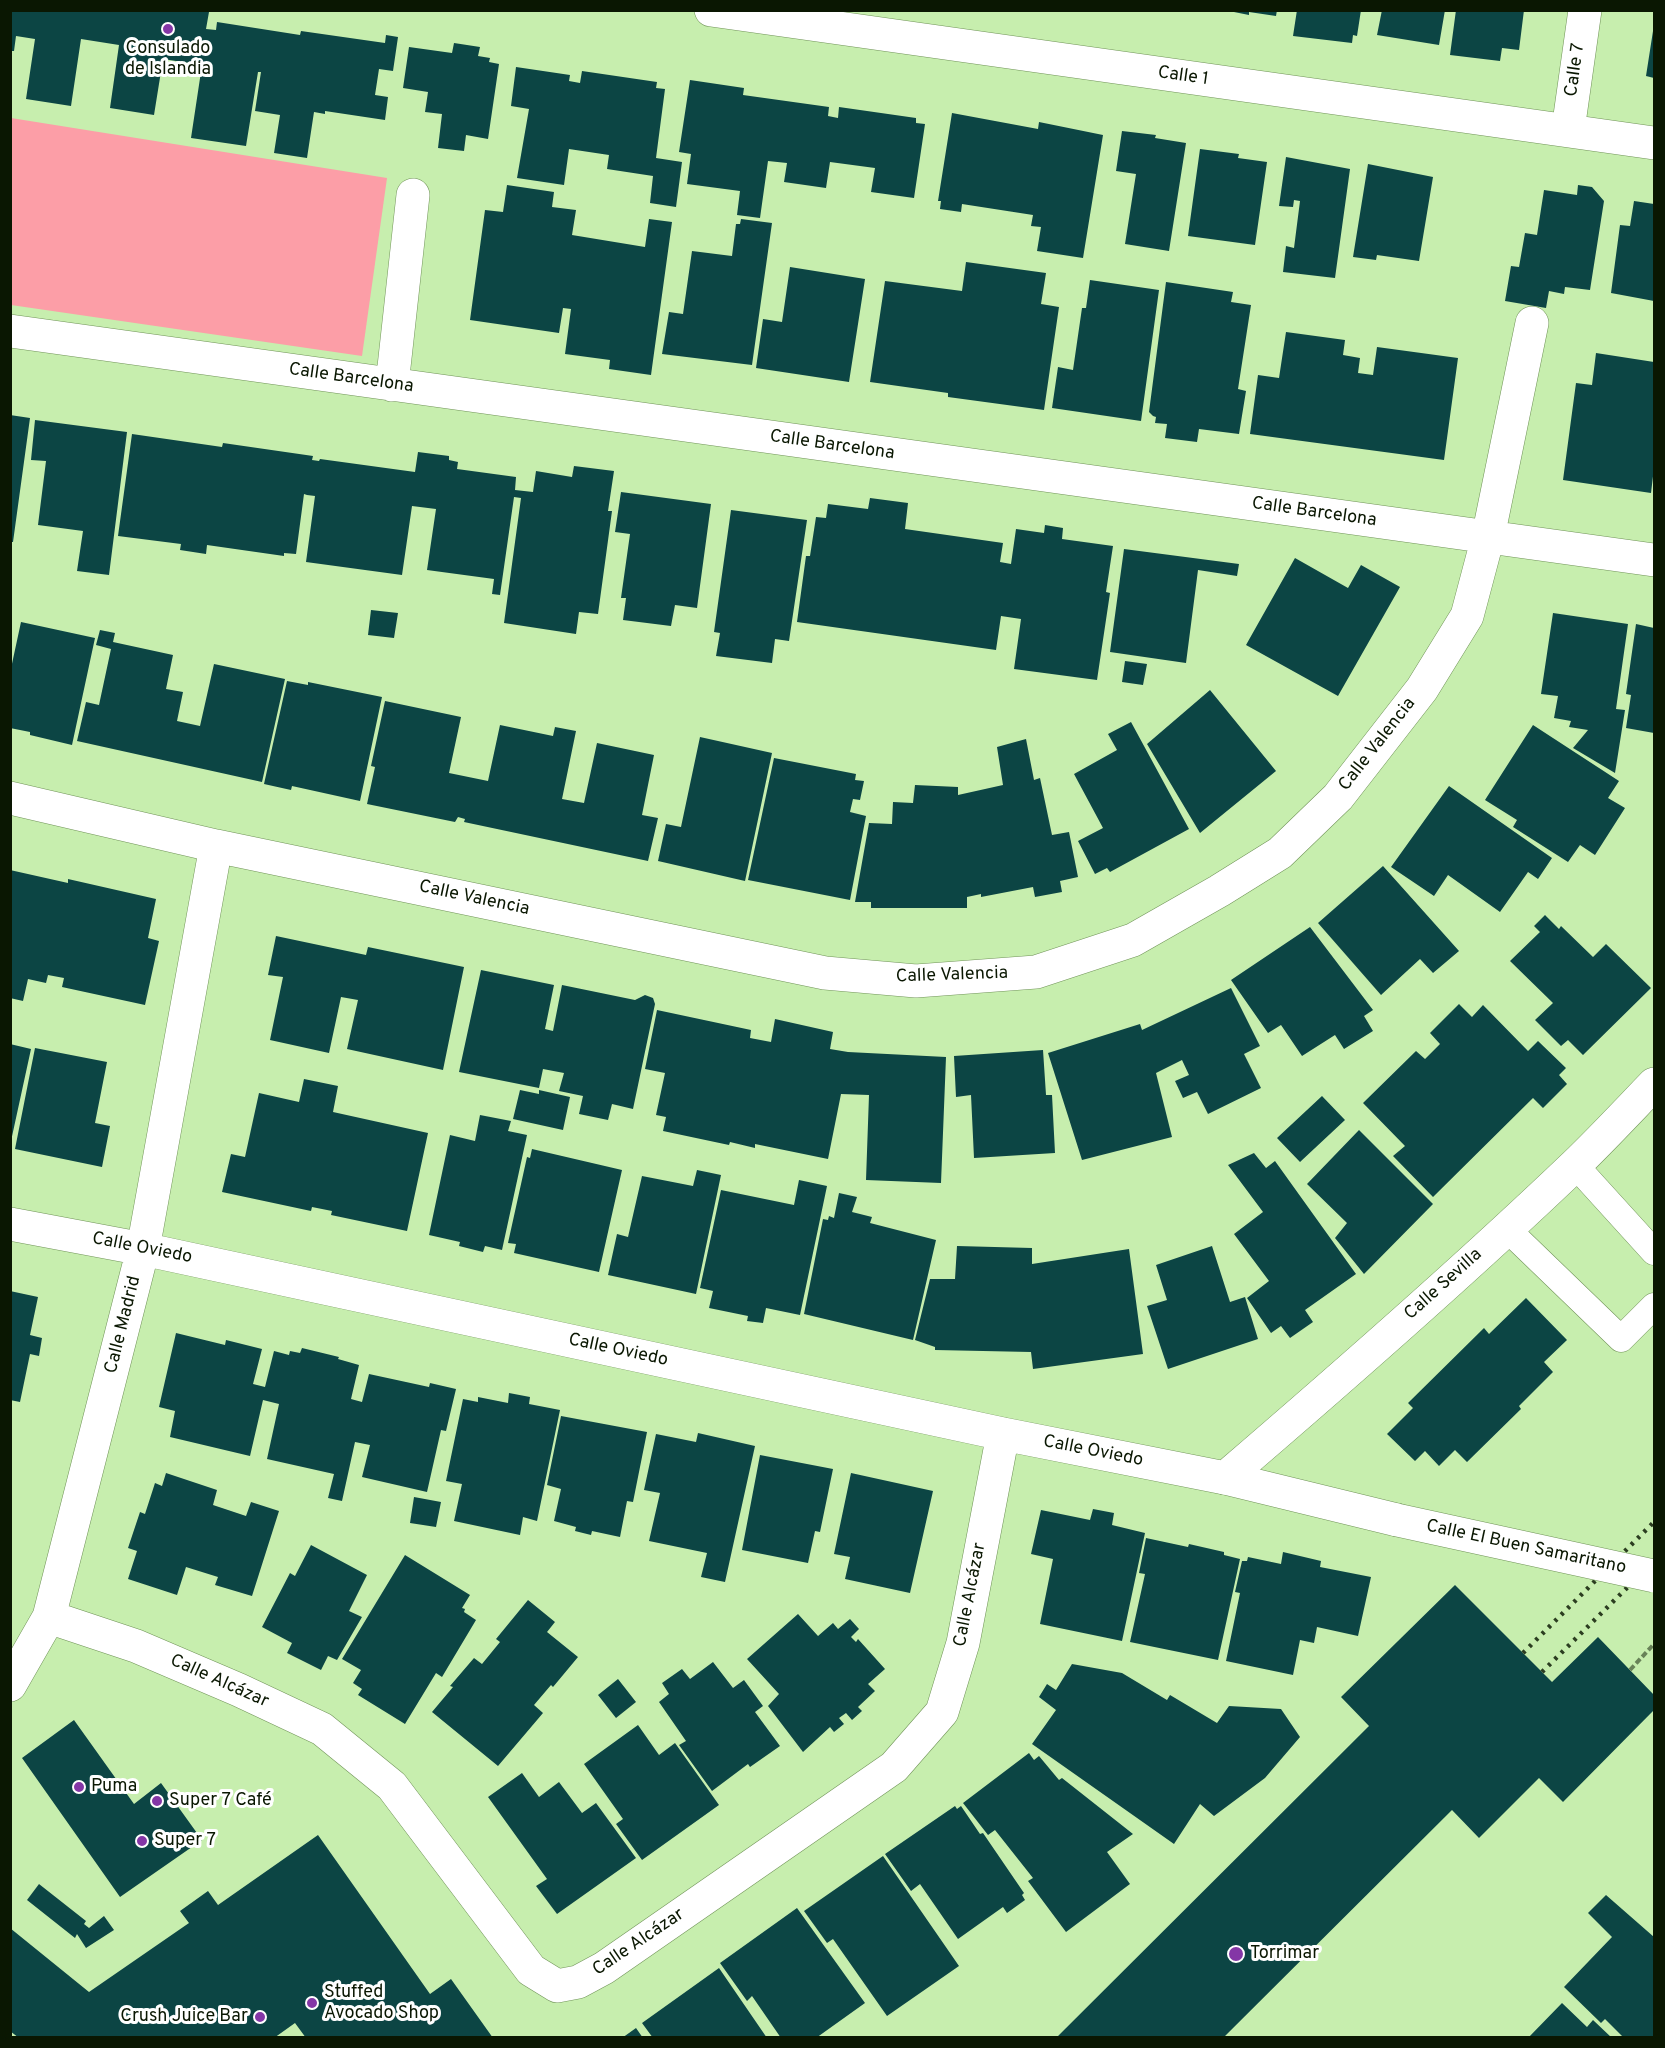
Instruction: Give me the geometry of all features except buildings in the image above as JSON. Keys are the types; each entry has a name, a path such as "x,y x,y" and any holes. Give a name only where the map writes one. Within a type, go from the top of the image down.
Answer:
{"street":[{"name":"Calle 1","path":"711,10 1654,142"},
{"name":"Calle 7","path":"1568,130 1585,10"},
{"path":"392,385 413,195"},
{"name":"Calle Valencia","path":"10,798 216,846 825,973 916,981 1036,972 1133,940 1220,891 1280,853 1338,797 1422,689 1467,616 1488,537 1532,323"},
{"name":"Calle Barcelona","path":"10,331 1654,560"},
{"name":"Calle Madrid","path":"10,1685 49,1617 143,1249 216,846"},
{"name":"Calle Sevilla","path":"1225,1478 1352,1369 1575,1165 1654,1084"},
{"name":"Calle Oviedo","path":"10,1224 143,1249 1003,1434 1225,1478"},
{"name":"Calle Alcázar","path":"49,1617 136,1646 322,1729 392,1786 531,1970 557,1986 578,1983 604,1968 894,1767 942,1712 963,1643 1003,1434"},
{"name":"Calle El Buen Samaritano","path":"1225,1478 1397,1520 1654,1576"}],"lane":[{"path":"1575,1165 1654,1252"},
{"path":"1506,1228 1621,1339 1654,1306"}],"path":[{"path":"1630,1670 1654,1644"}],"shaded area":[{"path":"11,118 387,178 362,356 11,305"}],"railway":[{"path":"1523,1653 1654,1522"},
{"path":"1542,1672 1654,1561"}],"place":[{"name":"Consulado de Islandia","path":"168,29"},
{"name":"Puma","path":"79,1787"},
{"name":"Super 7 Café","path":"157,1801"},
{"name":"Super 7","path":"142,1841"},
{"name":"Torrimar","path":"1236,1954"},
{"name":"Stuffed Avocado Shop","path":"312,2003"},
{"name":"Crush Juice Bar","path":"260,2017"}]}
